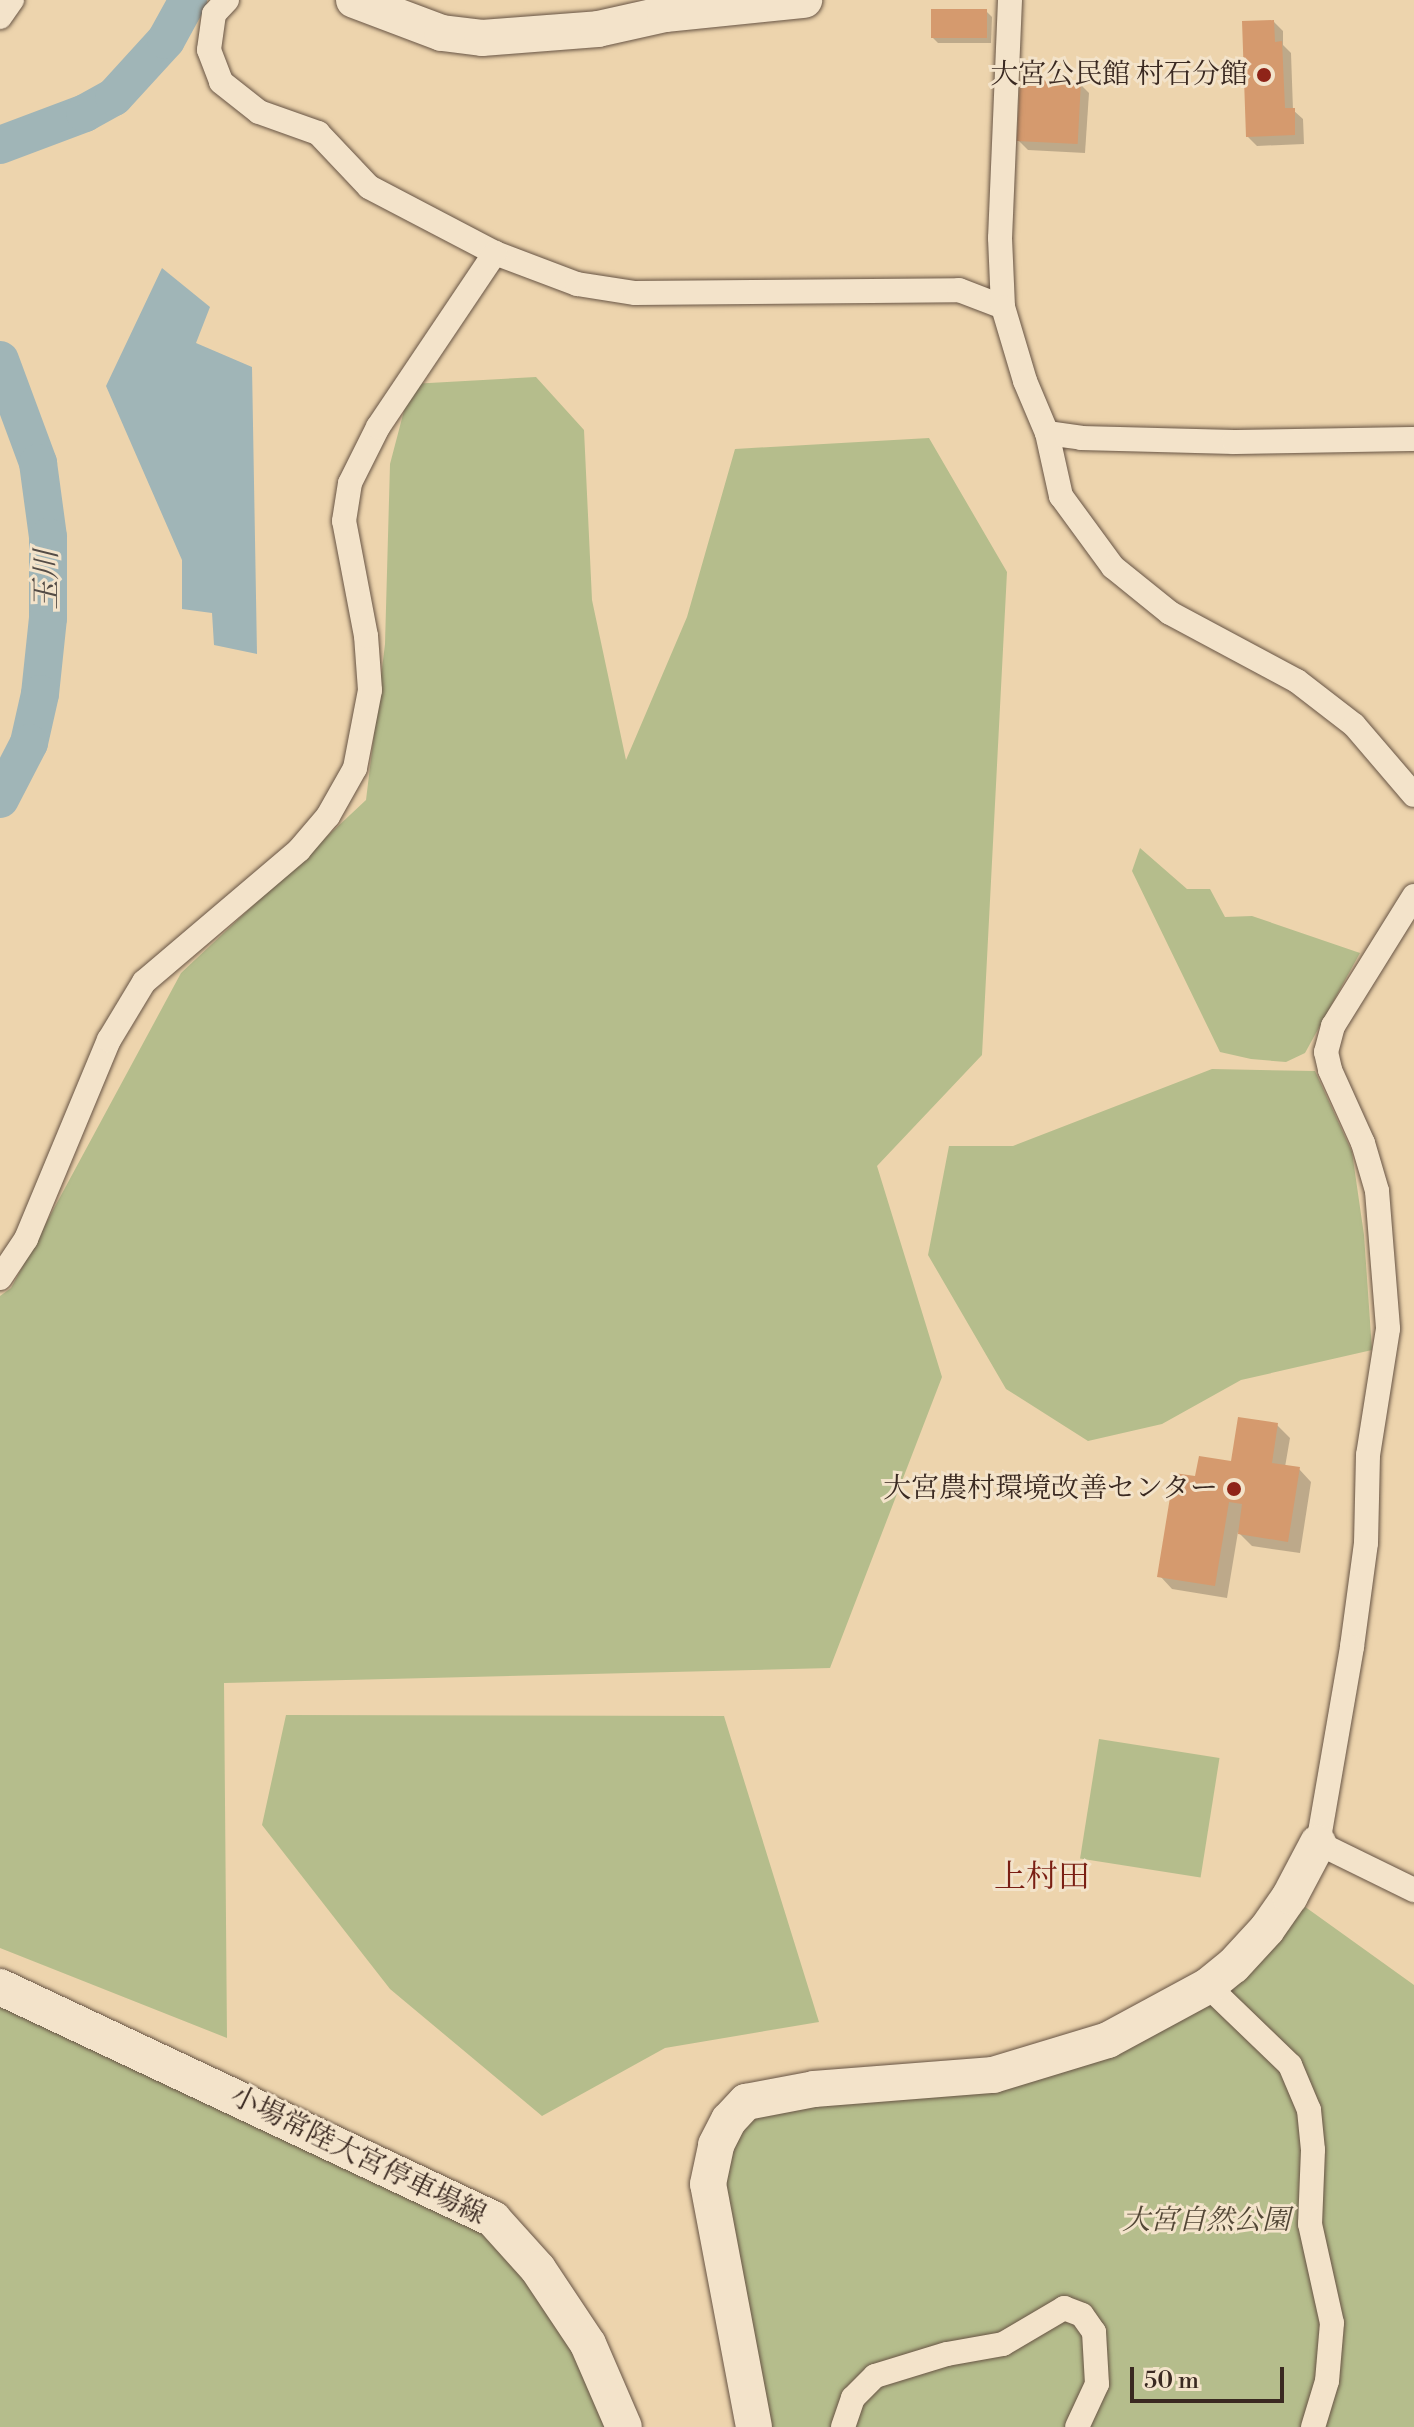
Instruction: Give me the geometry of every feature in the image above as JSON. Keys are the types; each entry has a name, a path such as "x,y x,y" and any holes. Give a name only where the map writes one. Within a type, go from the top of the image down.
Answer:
{"main road":[{"path":"354,0 442,33 495,38 598,29 665,14 804,0"},
{"path":"754,2427 708,2184 716,2145 729,2120 746,2102 814,2089 993,2075 1108,2040 1208,1986 1233,1966 1267,1929 1290,1896 1318,1843"},
{"name":"小場常陸大宮停車場線","path":"0,1987 493,2219 538,2269 588,2344 624,2427"}],"street":[{"path":"0,17 12,0"},
{"path":"227,0 214,14 209,50 221,82 259,112 318,133 369,187 495,253 577,284 635,293 959,290 1003,307"},
{"path":"1010,0 1000,238 1003,307 1025,381 1047,433 1061,496 1113,567 1170,613 1297,681 1354,725 1414,795"},
{"path":"0,1278 26,1239 109,1040 144,982 299,850 328,816 355,768 370,690 366,636 344,521 350,483 378,427 495,253"},
{"path":"1047,433 1081,438 1220,442 1414,439"},
{"path":"1414,896 1333,1026 1326,1052 1330,1070 1363,1143 1377,1191 1388,1329 1368,1455 1366,1543 1352,1647 1318,1843 1414,1890"},
{"path":"1208,1986 1290,2065 1309,2110 1313,2150 1310,2224 1332,2323 1327,2381 1313,2427"},
{"path":"843,2427 853,2398 875,2376 947,2354 1003,2344 1064,2308 1082,2315 1094,2332 1097,2384 1077,2427"}],"green space":[{"path":"536,377 584,430 592,600 626,760 687,617 735,449 929,438 1007,572 982,1055 877,1166 942,1377 830,1668 224,1683 227,2038 0,1948 0,1296 11,1288 181,973 366,800 385,644 390,464 411,384"},
{"path":"1140,848 1187,889 1210,889 1225,917 1252,916 1360,953 1305,1053 1286,1062 1220,1052 1132,871"},
{"path":"1212,1069 1315,1071 1352,1152 1364,1235 1372,1350 1241,1380 1162,1424 1088,1441 1006,1389 928,1255 949,1146 1013,1146"},
{"path":"286,1715 724,1716 819,2022 665,2048 542,2116 390,1989 262,1825"},
{"path":"1099,1739 1219,1758 1201,1878 1080,1859"},
{"name":"大宮自然公園","path":"1290,1896 1414,1985 1414,2427 754,2427 711,2163 729,2120 993,2075 1208,1986"},
{"path":"0,1987 493,2219 624,2427 0,2427"}],"shaded area":[{"path":"162,268 210,307 196,343 252,367 257,654 214,645 212,613 182,609 182,560 106,386"}],"building":[{"path":"931,9 987,9 987,38 931,38"},
{"name":"大宮公民館 村石分館","path":"1274,20 1275,42 1282,41 1285,108 1295,108 1295,135 1246,137 1242,21"},
{"path":"1020,79 1081,82 1078,144 1017,141"},
{"name":"大宮農村環境改善センター","path":"1238,1417 1278,1423 1272,1463 1300,1467 1288,1542 1238,1534 1242,1504 1229,1502 1215,1586 1157,1577 1174,1473 1195,1476 1199,1456 1231,1461"}],"waterway":[{"name":"玉川","path":"0,145 85,113 114,97 166,40 188,0"},
{"name":"玉川","path":"0,360 38,463 48,537 48,618 40,694 29,743 0,799"}],"place":[{"name":"大宮公民館 村石分館","path":"1264,75"},
{"name":"大宮農村環境改善センター","path":"1234,1489"}],"district":[{"name":"上村田","path":"1042,1877"}]}
